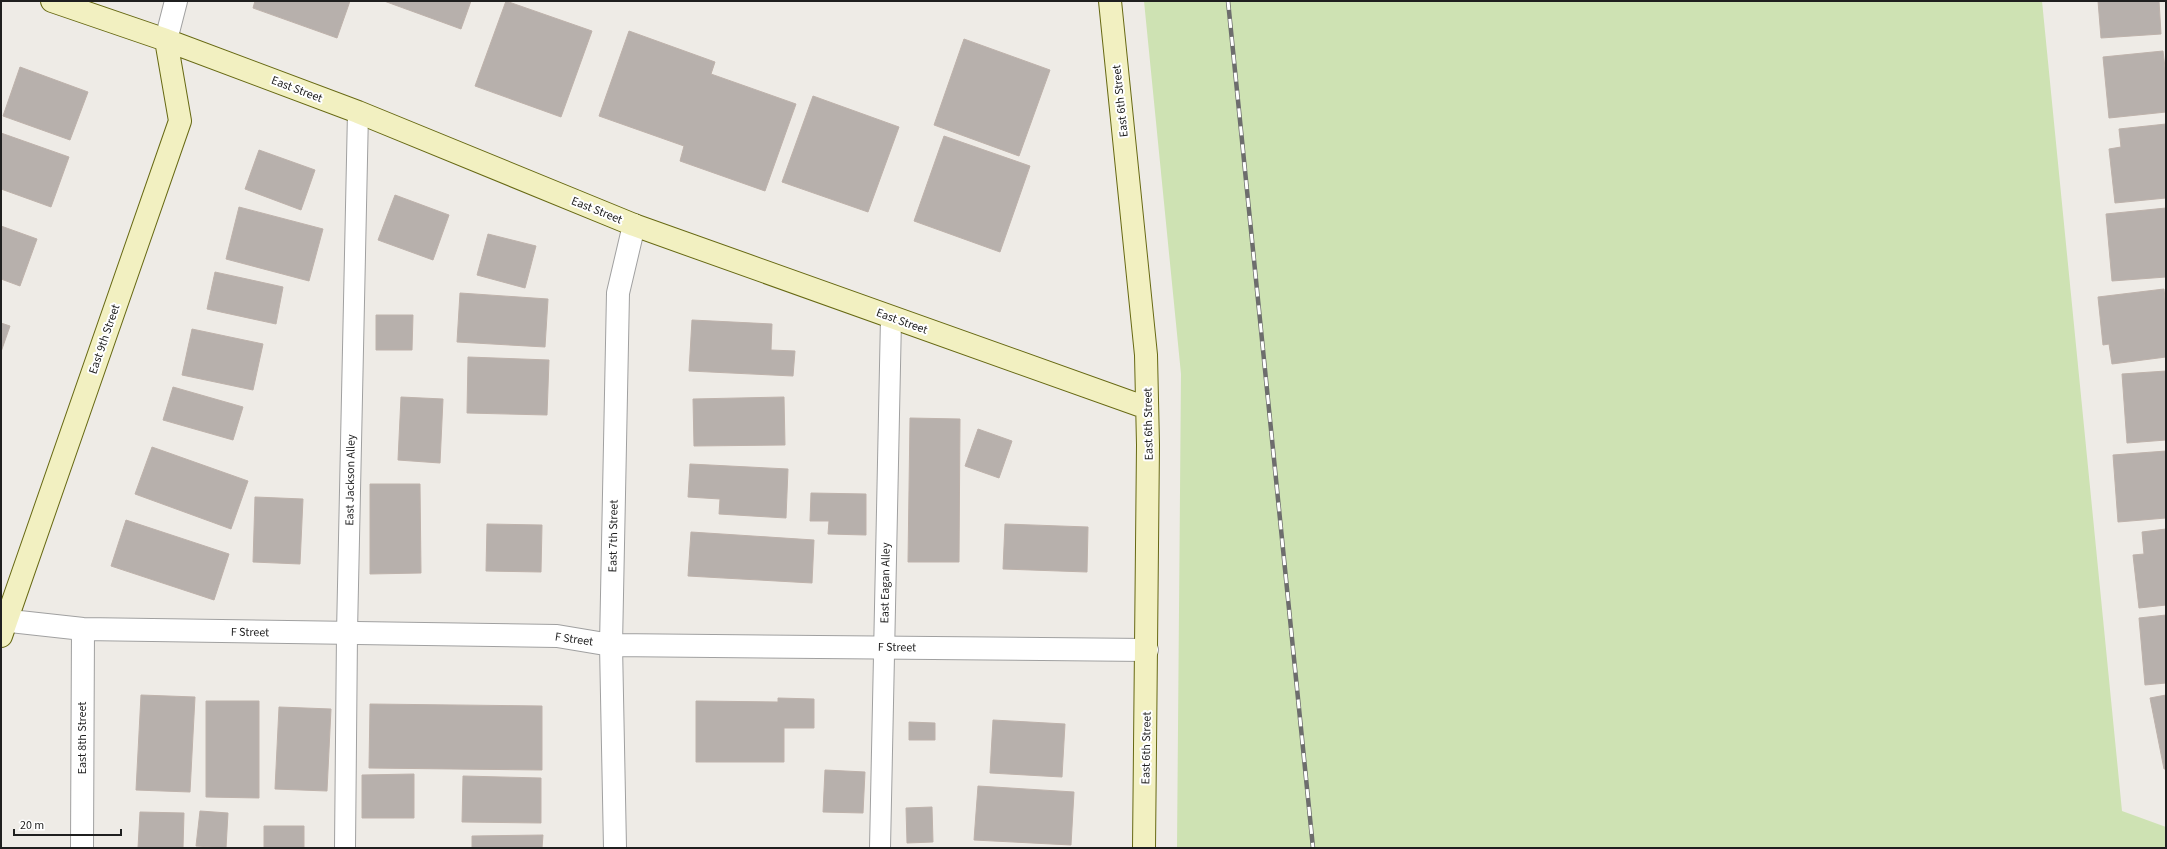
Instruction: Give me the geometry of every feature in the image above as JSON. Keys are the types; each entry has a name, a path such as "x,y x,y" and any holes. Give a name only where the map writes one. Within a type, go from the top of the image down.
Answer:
{"street":[{"name":"East Street","path":"52,1 166,40 358,112 634,225 891,318 1147,408"},
{"path":"166,40 176,1"},
{"name":"East 6th Street","path":"1110,1 1146,355 1147,650 1144,848"},
{"name":"East 9th Street","path":"3,626 180,121 166,40"},
{"name":"East 7th Street","path":"615,848 611,645 618,293 634,225"},
{"name":"F Street","path":"3,626 84,629 557,636 611,645 1147,650"},
{"name":"East 8th Street","path":"82,848 84,629"}],"lane":[{"name":"East Jackson Alley","path":"345,848 347,633 358,112"},
{"name":"East Eagan Alley","path":"880,848 891,318"}],"green space":[{"path":"1144,1 2042,1 2122,811 2166,827 2166,848 1177,848 1181,374"}],"building":[{"path":"255,1 350,1 337,38 253,8"},
{"path":"384,1 471,1 461,29"},
{"path":"506,1 592,31 561,117 475,86"},
{"path":"2098,1 2159,1 2161,34 2101,38"},
{"path":"629,31 715,62 711,74 796,104 765,191 680,161 684,146 599,116"},
{"path":"964,39 1050,70 1019,156 934,125"},
{"path":"2163,51 2166,76 2166,112 2109,118 2103,57"},
{"path":"20,67 88,92 70,140 3,116"},
{"path":"813,96 899,127 868,212 782,182"},
{"path":"2166,124 2166,198 2115,203 2109,149 2121,147 2119,129"},
{"path":"1,133 69,157 51,207 1,189"},
{"path":"944,136 1030,166 1000,252 914,221"},
{"path":"259,150 315,170 301,210 245,189"},
{"path":"395,195 449,215 433,260 378,240"},
{"path":"239,207 323,229 309,281 226,259"},
{"path":"2166,208 2166,277 2112,281 2106,214"},
{"path":"1,226 37,239 20,286 1,279"},
{"path":"488,234 536,246 525,288 477,275"},
{"path":"215,272 283,287 276,324 207,309"},
{"path":"2164,289 2166,308 2166,357 2112,364 2109,344 2103,345 2098,297"},
{"path":"460,293 548,299 545,347 457,342"},
{"path":"376,315 413,315 412,350 376,350"},
{"path":"692,320 772,324 771,350 795,351 793,376 689,371"},
{"path":"1,323 10,326 1,352"},
{"path":"192,329 263,344 253,390 182,375"},
{"path":"468,357 549,360 547,415 467,413"},
{"path":"2166,371 2166,440 2127,443 2122,374"},
{"path":"173,387 243,407 233,440 163,420"},
{"path":"401,397 443,399 440,463 398,460"},
{"path":"784,397 785,445 694,446 693,399"},
{"path":"910,418 960,419 959,562 908,562"},
{"path":"978,429 1012,441 999,478 965,466"},
{"path":"152,447 248,481 231,529 135,494"},
{"path":"2166,451 2166,518 2118,522 2113,455"},
{"path":"690,464 788,469 786,518 719,514 720,499 688,497"},
{"path":"370,484 420,484 421,573 370,574"},
{"path":"811,493 866,494 866,535 828,534 829,521 810,521"},
{"path":"255,497 303,499 300,564 253,562"},
{"path":"126,520 229,554 214,600 111,566"},
{"path":"487,524 542,525 541,572 486,571"},
{"path":"1005,524 1088,527 1087,572 1003,569"},
{"path":"2166,529 2166,605 2139,608 2133,555 2144,554 2142,532"},
{"path":"691,532 814,540 812,583 688,576"},
{"path":"2166,615 2166,683 2145,685 2139,618"},
{"path":"141,695 195,697 190,792 136,790"},
{"path":"2166,695 2166,769 2164,769 2150,698"},
{"path":"778,698 814,699 814,728 784,728 784,762 696,762 696,701 778,702"},
{"path":"206,701 259,701 259,798 206,797"},
{"path":"370,704 542,706 542,770 369,768"},
{"path":"279,707 331,709 327,791 275,789"},
{"path":"993,720 1065,724 1062,777 990,773"},
{"path":"909,722 935,723 935,740 909,740"},
{"path":"825,770 865,772 863,813 823,812"},
{"path":"414,774 414,818 362,818 362,775"},
{"path":"463,776 541,778 541,823 462,822"},
{"path":"978,786 1074,792 1071,845 974,840"},
{"path":"932,807 933,842 907,843 906,808"},
{"path":"200,811 228,813 226,848 196,846"},
{"path":"140,812 184,813 183,848 138,848"},
{"path":"264,826 304,826 304,848 264,848"},
{"path":"543,835 542,848 472,848 472,836"}],"railway":[{"path":"1228,1 1313,848"}]}
